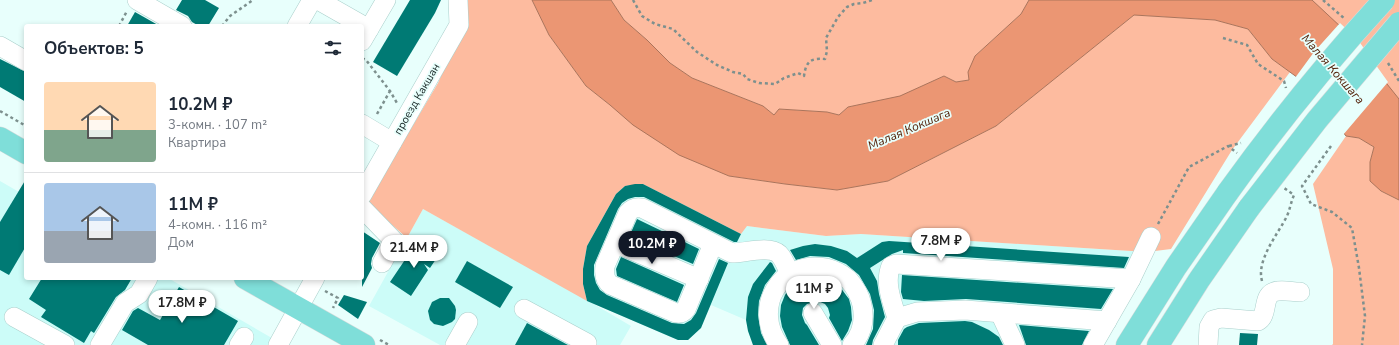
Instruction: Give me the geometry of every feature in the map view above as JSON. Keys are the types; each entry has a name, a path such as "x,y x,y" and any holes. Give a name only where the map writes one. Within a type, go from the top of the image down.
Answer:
{"main road":[{"path":"1127,345 1176,267 1264,143 1357,29 1384,0"},
{"path":"1158,345 1199,280 1277,170 1330,104 1399,23"},
{"path":"0,138 24,150"},
{"path":"249,280 362,345"}],"street":[{"path":"137,0 179,24"},
{"path":"298,24 312,0"},
{"path":"318,0 351,24"},
{"path":"366,35 386,0"},
{"name":"проезд Какшан","path":"364,191 459,25 458,0"},
{"path":"0,46 24,59"},
{"path":"364,125 392,142"},
{"path":"713,244 684,312 676,313 608,283 604,272 605,266 628,213 631,209 642,208 732,253 768,249 776,252 780,255 790,274"},
{"path":"364,210 394,241 382,263"},
{"path":"1093,345 1131,279 1151,237"},
{"path":"615,243 698,279"},
{"path":"883,345 897,318 889,288 888,277 888,271 891,266 896,264 1131,279"},
{"path":"779,345 773,337 768,323 768,309 772,295 779,283 790,274 803,268 818,267 832,269 844,276 854,286 861,299 864,313 862,327 852,345"},
{"path":"100,345 124,303 139,294 147,280"},
{"path":"278,345 314,280"},
{"path":"1208,345 1209,327 1213,320 1221,318 1255,322 1263,316 1265,304 1269,295 1278,291 1300,292"},
{"path":"524,309 587,343 586,345"},
{"path":"897,318 918,312 965,310 1107,322"},
{"path":"813,313 832,345"},
{"path":"1000,313 1015,345"},
{"path":"14,317 65,345"},
{"path":"455,345 468,322"}],"path":[{"path":"224,24 230,16 253,0"},
{"path":"633,0 642,16 655,24 673,29 697,52 717,65 733,72 743,74 747,79 759,83 775,84 784,78 798,73 804,76 806,66 810,61 817,58 825,59 827,51 826,38 838,17 846,7 872,0"},
{"path":"1223,38 1247,45 1258,64 1284,81 1289,95"},
{"path":"364,59 390,91 405,119"},
{"path":"0,111 24,125"},
{"path":"1228,146 1243,143"},
{"path":"1331,146 1302,186 1311,204 1332,212 1352,228 1365,316 1362,345"}],"shaded area":[{"path":"463,0 532,0 549,35 586,86 610,105 729,176 836,190 888,181 996,126 1134,15 1215,20 1248,29 1272,59 1290,72 1232,150 1171,249 1147,252 861,234 826,236 747,226 741,234 643,184 625,186 616,194 587,246 583,269 583,284 587,301 423,209 407,238 367,203 438,83 466,20"},
{"path":"611,0 1029,0 1021,14 975,56 969,80 956,82 944,76 900,97 848,107 839,115 827,112 779,109 775,116 763,106 692,78 670,63 624,20"},
{"path":"1312,0 1399,0 1399,99"},
{"path":"1346,136 1359,138 1374,147 1370,162 1381,191 1399,200 1399,345 1332,345 1333,269 1313,184"},
{"path":"0,181 24,195 24,280 171,280 284,345 0,345"},
{"path":"635,184 747,226 826,236 861,234 1147,252 1096,345 753,345 746,320 711,305 701,328 688,340 678,340 592,303 631,326 620,345 440,345 369,306 423,209 587,300 583,284 583,269 587,246 616,194 625,186"}],"water":[{"name":"Малая Кокшага","path":"532,0 611,0 624,20 670,63 692,78 763,106 774,115 779,109 827,112 839,115 848,107 900,96 944,76 956,82 969,80 968,72 975,56 1021,14 1029,0 1312,0 1357,42 1399,99 1399,200 1381,191 1370,181 1370,162 1374,147 1359,138 1346,136 1305,83 1272,59 1248,29 1215,20 1134,15 996,126 888,181 837,190 729,176 679,155 633,125 586,86 549,35"}],"pier":[{"path":"1340,23 1358,40 1388,82 1343,135 1304,84 1295,78 1314,52"}],"building":[{"path":"182,0 205,0 219,8 209,24 196,24 188,16 176,10"},
{"path":"410,0 441,0 435,13 397,76 373,62"},
{"path":"135,12 156,24 128,24"},
{"path":"0,59 24,71 24,101 0,87"},
{"path":"24,182 24,249 9,275 0,270 0,222"},
{"path":"643,184 741,234 737,242 734,242 644,197 628,199 622,203 618,209 594,265 596,283 600,290 607,295 672,323 684,324 691,320 696,313 719,259 728,263 701,328 688,340 678,340 587,301 583,284 583,269 587,246 616,194 625,186"},
{"path":"637,219 699,249 693,264 629,237"},
{"path":"364,232 380,243 372,258 372,268 362,287 362,280 364,280"},
{"path":"889,241 1129,257 1124,268 903,253 903,250 892,254 870,268 877,281 885,317 872,345 866,345 873,329 874,310 870,294 859,275 846,264 829,257 810,256 796,260 790,250 815,244 831,246 847,251 857,258 882,242"},
{"path":"417,242 438,256 430,268 424,264 428,270 411,296 390,282"},
{"path":"621,257 684,285 677,302 617,276 616,269"},
{"path":"467,261 513,287 500,308 455,282"},
{"path":"770,262 776,271 765,285 759,301 758,315 761,333 767,345 753,345 746,320 748,297 753,284"},
{"path":"902,275 1113,289 1101,309 966,299 924,301 903,299 901,292"},
{"path":"811,278 824,279 835,283 840,287 849,299 852,320 842,341 829,318 830,315 828,308 825,304 818,301 807,304 803,308 802,315 805,323 819,345 790,345 782,327 780,316 781,305 785,295 791,287 800,281"},
{"path":"41,280 131,280 125,290 116,297 94,333 91,331 84,343 41,317 46,310 29,299"},
{"path":"179,287 238,321 224,345 148,345 122,330 133,311 138,308 160,320"},
{"path":"344,295 367,302 358,319 338,305"},
{"path":"440,298 449,298 456,310 455,319 443,326 434,324 430,320 428,311 432,302"},
{"path":"972,322 989,330 999,337 1003,345 898,345 898,340 904,329 907,327 919,323"},
{"path":"527,323 568,345 515,345"},
{"path":"1019,325 1089,331 1082,345 1026,345"},
{"path":"1240,333 1258,334 1257,345 1239,345"}]}
